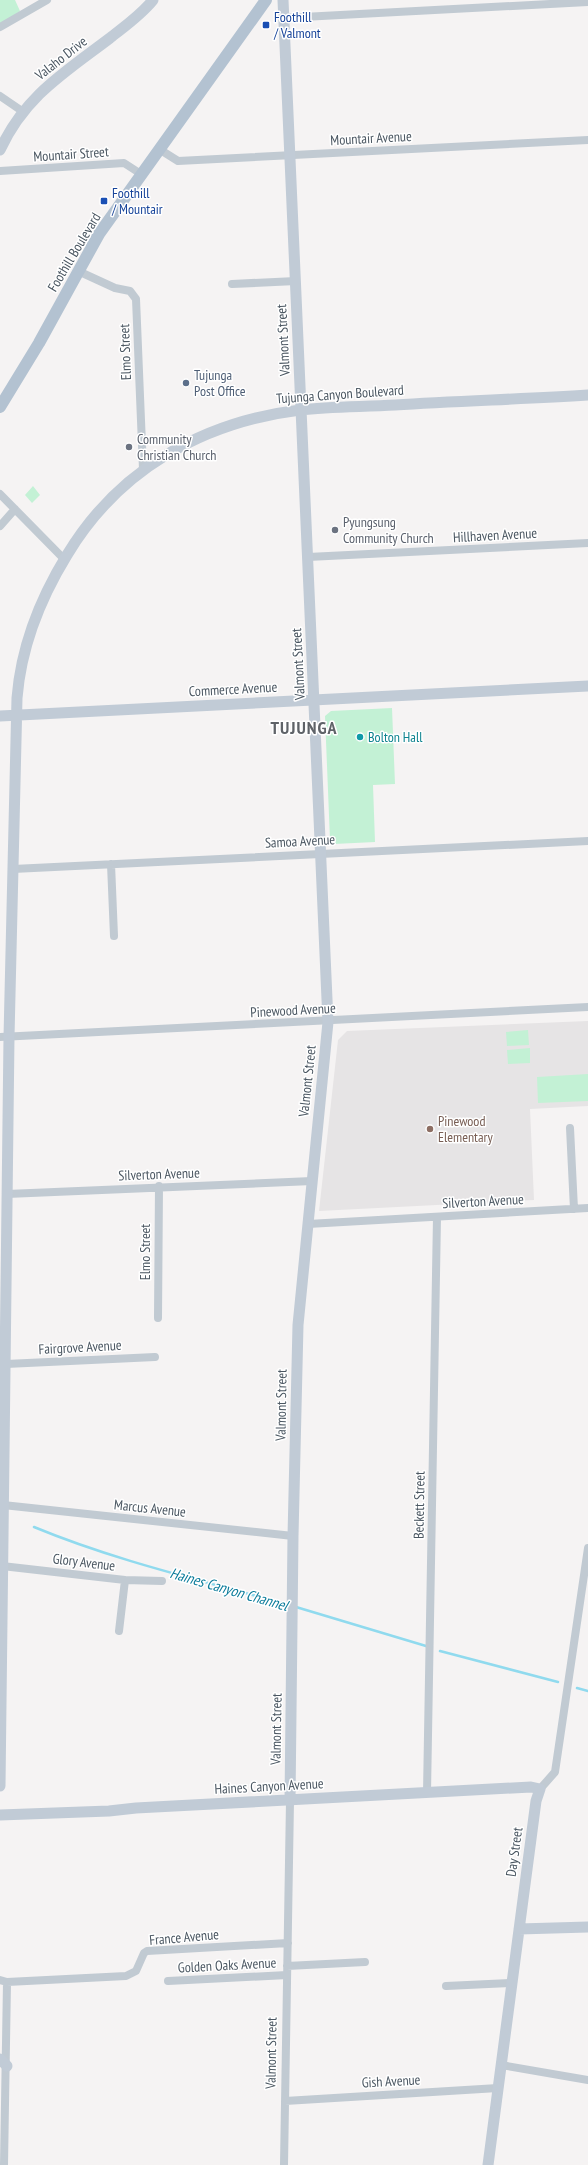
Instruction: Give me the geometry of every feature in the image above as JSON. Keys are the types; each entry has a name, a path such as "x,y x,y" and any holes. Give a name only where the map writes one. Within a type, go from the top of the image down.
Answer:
{"main road":[{"name":"Foothill Boulevard","path":"0,408 39,343 99,234 266,0"}],"street":[{"path":"0,27 47,0"},
{"name":"Valaho Drive","path":"0,150 22,111 40,93 129,24 153,0"},
{"name":"Valmont Street","path":"283,0 328,1022 298,1325 293,1536 284,2165"},
{"path":"284,18 588,2"},
{"path":"0,96 22,111"},
{"name":"Mountair Avenue","path":"159,149 178,161 588,140"},
{"name":"Mountair Street","path":"0,171 124,163 141,174"},
{"name":"Elmo Street","path":"78,270 116,288 130,292 136,299 143,469"},
{"path":"232,284 296,281"},
{"name":"Tujunga Canyon Boulevard","path":"0,1786 7,1194 4,1037 13,869 19,678 27,642 44,596 77,537 93,518 143,469 188,441 210,432 254,418 302,410 588,395"},
{"path":"0,494 64,559"},
{"path":"0,526 15,509"},
{"name":"Hillhaven Avenue","path":"308,557 588,543"},
{"name":"Commerce Avenue","path":"0,716 588,686"},
{"name":"Samoa Avenue","path":"13,869 588,841"},
{"path":"111,864 114,936"},
{"name":"Pinewood Avenue","path":"4,1037 328,1022 588,1007"},
{"path":"570,1128 574,1209"},
{"name":"Silverton Avenue","path":"7,1194 159,1186 312,1181"},
{"name":"Elmo Street","path":"158,1318 159,1186"},
{"name":"Silverton Avenue","path":"308,1224 588,1208"},
{"name":"Beckett Street","path":"427,1793 437,1217"},
{"name":"Fairgrove Avenue","path":"6,1364 155,1357"},
{"name":"Marcus Avenue","path":"3,1505 293,1536"},
{"name":"Day Street","path":"488,2165 536,1801 540,1789 555,1772 585,1590 588,1548"},
{"name":"Glory Avenue","path":"2,1566 125,1580 162,1581"},
{"path":"119,1630 125,1580"},
{"name":"Haines Canyon Avenue","path":"0,1815 110,1811 136,1808 531,1787 540,1789"},
{"path":"519,1929 588,1927"},
{"name":"France Avenue","path":"4,1981 130,1975 139,1968 142,1956 147,1951 288,1943"},
{"path":"287,1966 365,1962"},
{"name":"Golden Oaks Avenue","path":"168,1982 287,1975"},
{"path":"4,1981 4,2165"},
{"path":"446,1986 512,1983"},
{"path":"501,2065 588,2080"},
{"name":"Gish Avenue","path":"285,2101 498,2088"}],"shaded area":[{"name":"Pinewood Elementary","path":"588,1021 588,1106 530,1109 534,1200 319,1211 338,1040 347,1031"}],"green space":[{"path":"0,0 15,0 20,11 0,27"},
{"path":"33,486 40,495 32,503 25,495"},
{"path":"392,708 395,784 373,785 375,842 334,844 330,840 325,716 331,711"},
{"path":"528,1030 529,1045 507,1046 506,1032"},
{"path":"530,1048 530,1063 508,1064 507,1050"},
{"path":"588,1074 588,1101 538,1103 537,1077"}],"waterway":[{"name":"Haines Canyon Channel","path":"34,1527 128,1560 289,1605"},
{"name":"Haines Canyon Channel","path":"296,1607 426,1646"},
{"name":"Haines Canyon Channel","path":"440,1651 558,1682"},
{"name":"Haines Canyon Channel","path":"577,1688 588,1691"}],"place":[{"name":"Foothill / Valmont","path":"266,25"},
{"name":"Foothill / Mountair","path":"104,201"},
{"name":"Tujunga Post Office","path":"186,383"},
{"name":"Community Christian Church","path":"129,447"},
{"name":"Pyungsung Community Church","path":"335,530"},
{"name":"Bolton Hall","path":"360,737"},
{"name":"Pinewood Elementary","path":"430,1129"}],"district":[{"name":"TUJUNGA","path":"304,727"}]}
